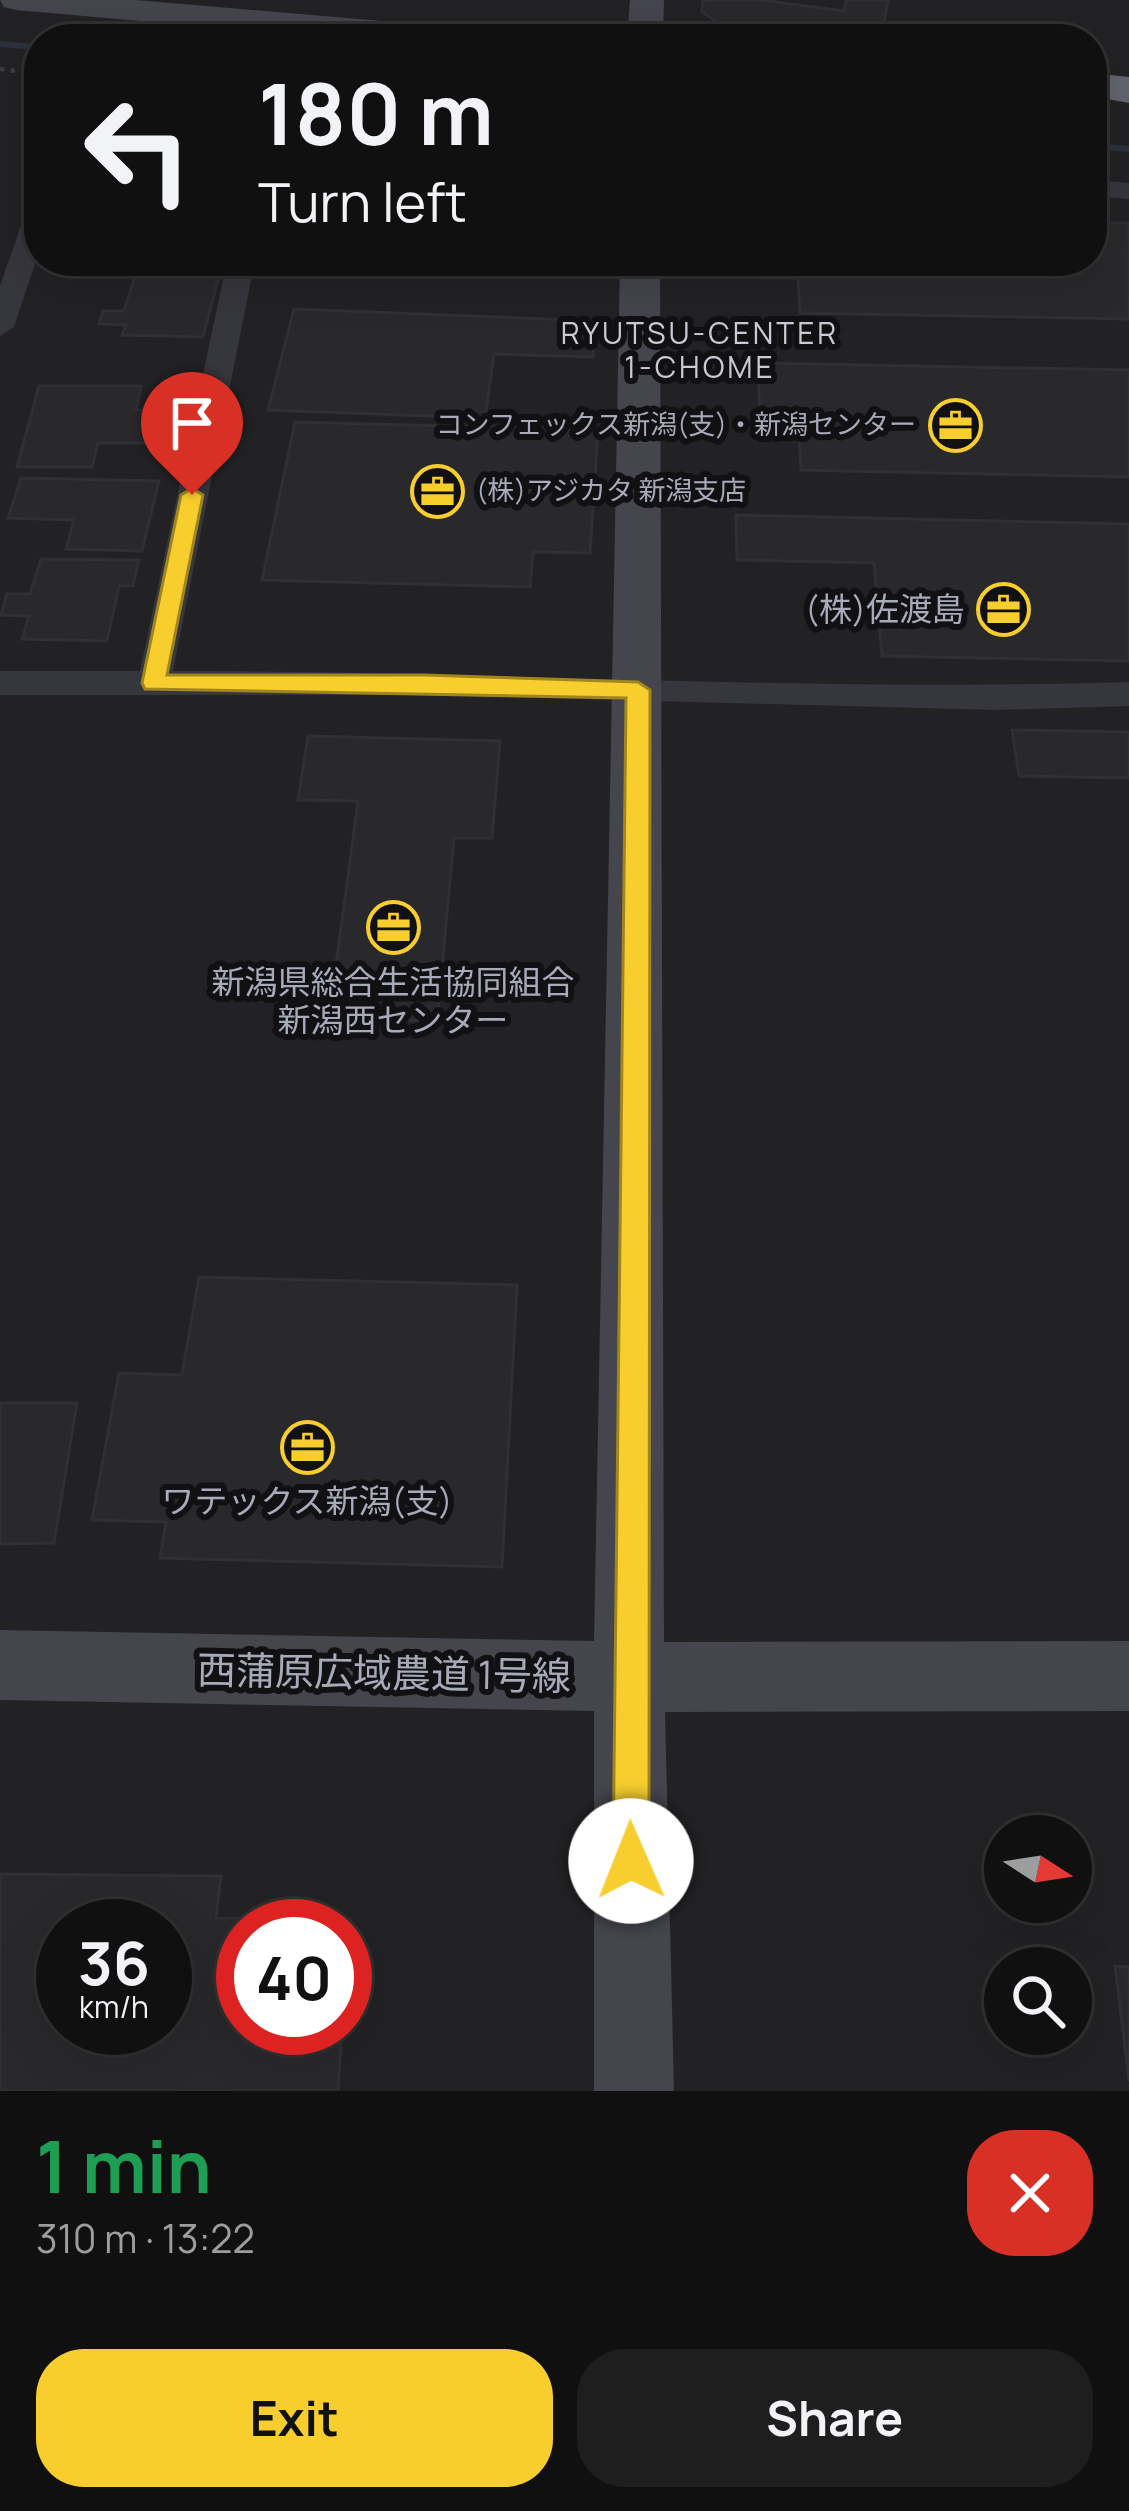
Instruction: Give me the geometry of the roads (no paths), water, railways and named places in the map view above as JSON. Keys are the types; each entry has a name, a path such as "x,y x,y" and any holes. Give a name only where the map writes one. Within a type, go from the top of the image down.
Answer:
{"street":[{"path":"16,0 174,6 332,24"},
{"path":"0,327 24,256"},
{"path":"154,683 238,276"},
{"path":"634,2091 628,1677 640,276"},
{"path":"0,683 424,683 996,698 1129,694"},
{"name":"西蒲原広域農道 1号線","path":"0,1665 628,1677 1129,1676"}],"waterway":[{"path":"0,44 24,46"},
{"path":"1107,147 1129,149"}],"place":[{"name":"コンフェックス新潟(支)・新潟センター","path":"955,425"},
{"name":"(株)アジカタ 新潟支店","path":"437,491"},
{"name":"(株)佐渡島","path":"1004,609"},
{"name":"新潟県総合生活協同組合 新潟西センター","path":"393,928"},
{"name":"ワテックス新潟(支)","path":"307,1447"}],"district":[{"name":"RYUTSU-CENTER 1-CHOME","path":"700,351"}]}
